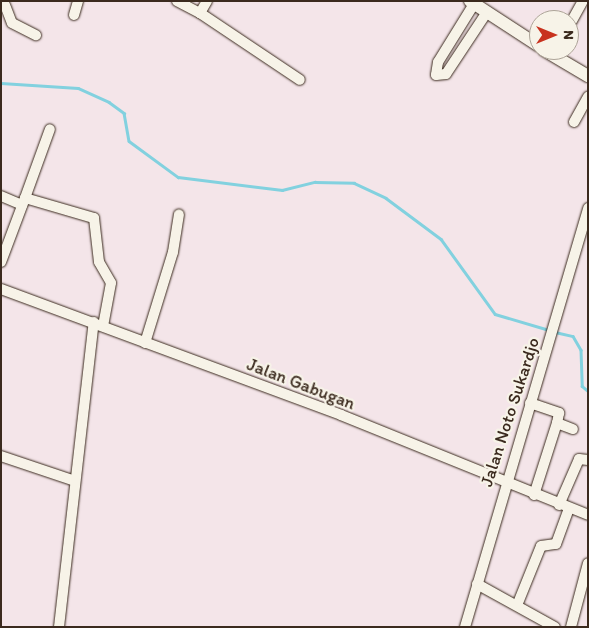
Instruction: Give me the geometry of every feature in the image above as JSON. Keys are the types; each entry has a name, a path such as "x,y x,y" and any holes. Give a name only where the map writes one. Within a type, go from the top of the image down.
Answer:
{"main road":[{"path":"472,3 529,39"},
{"path":"563,60 588,76"}],"street":[{"path":"74,15 78,1"},
{"path":"177,1 200,13 300,80"},
{"path":"200,13 206,1"},
{"path":"5,3 12,23 36,35"},
{"path":"472,3 438,62 436,75 446,74 487,12"},
{"path":"574,122 588,97"},
{"path":"1,262 5,242 23,202 50,129"},
{"path":"1,196 95,219 99,262 112,283 99,324 75,481 59,627"},
{"name":"Jalan Noto Sukardjo","path":"465,627 504,481 550,340 555,319 583,240 588,208"},
{"path":"145,343 173,252 179,214"},
{"name":"Jalan Gabugan","path":"1,289 99,324 588,515"},
{"path":"530,403 559,413 558,423 534,495"},
{"path":"558,423 573,429"},
{"path":"1,456 75,481"},
{"path":"518,603 541,546 556,544 564,507 579,460 588,460"},
{"path":"571,627 588,563"},
{"path":"477,584 518,603 555,627"}],"waterway":[{"path":"1,83 78,88 109,102 124,113 129,141 178,177 282,190 315,182 354,183 386,198 441,239 495,314 549,330"},
{"path":"555,332 573,336 581,350 582,386 588,391"}]}
